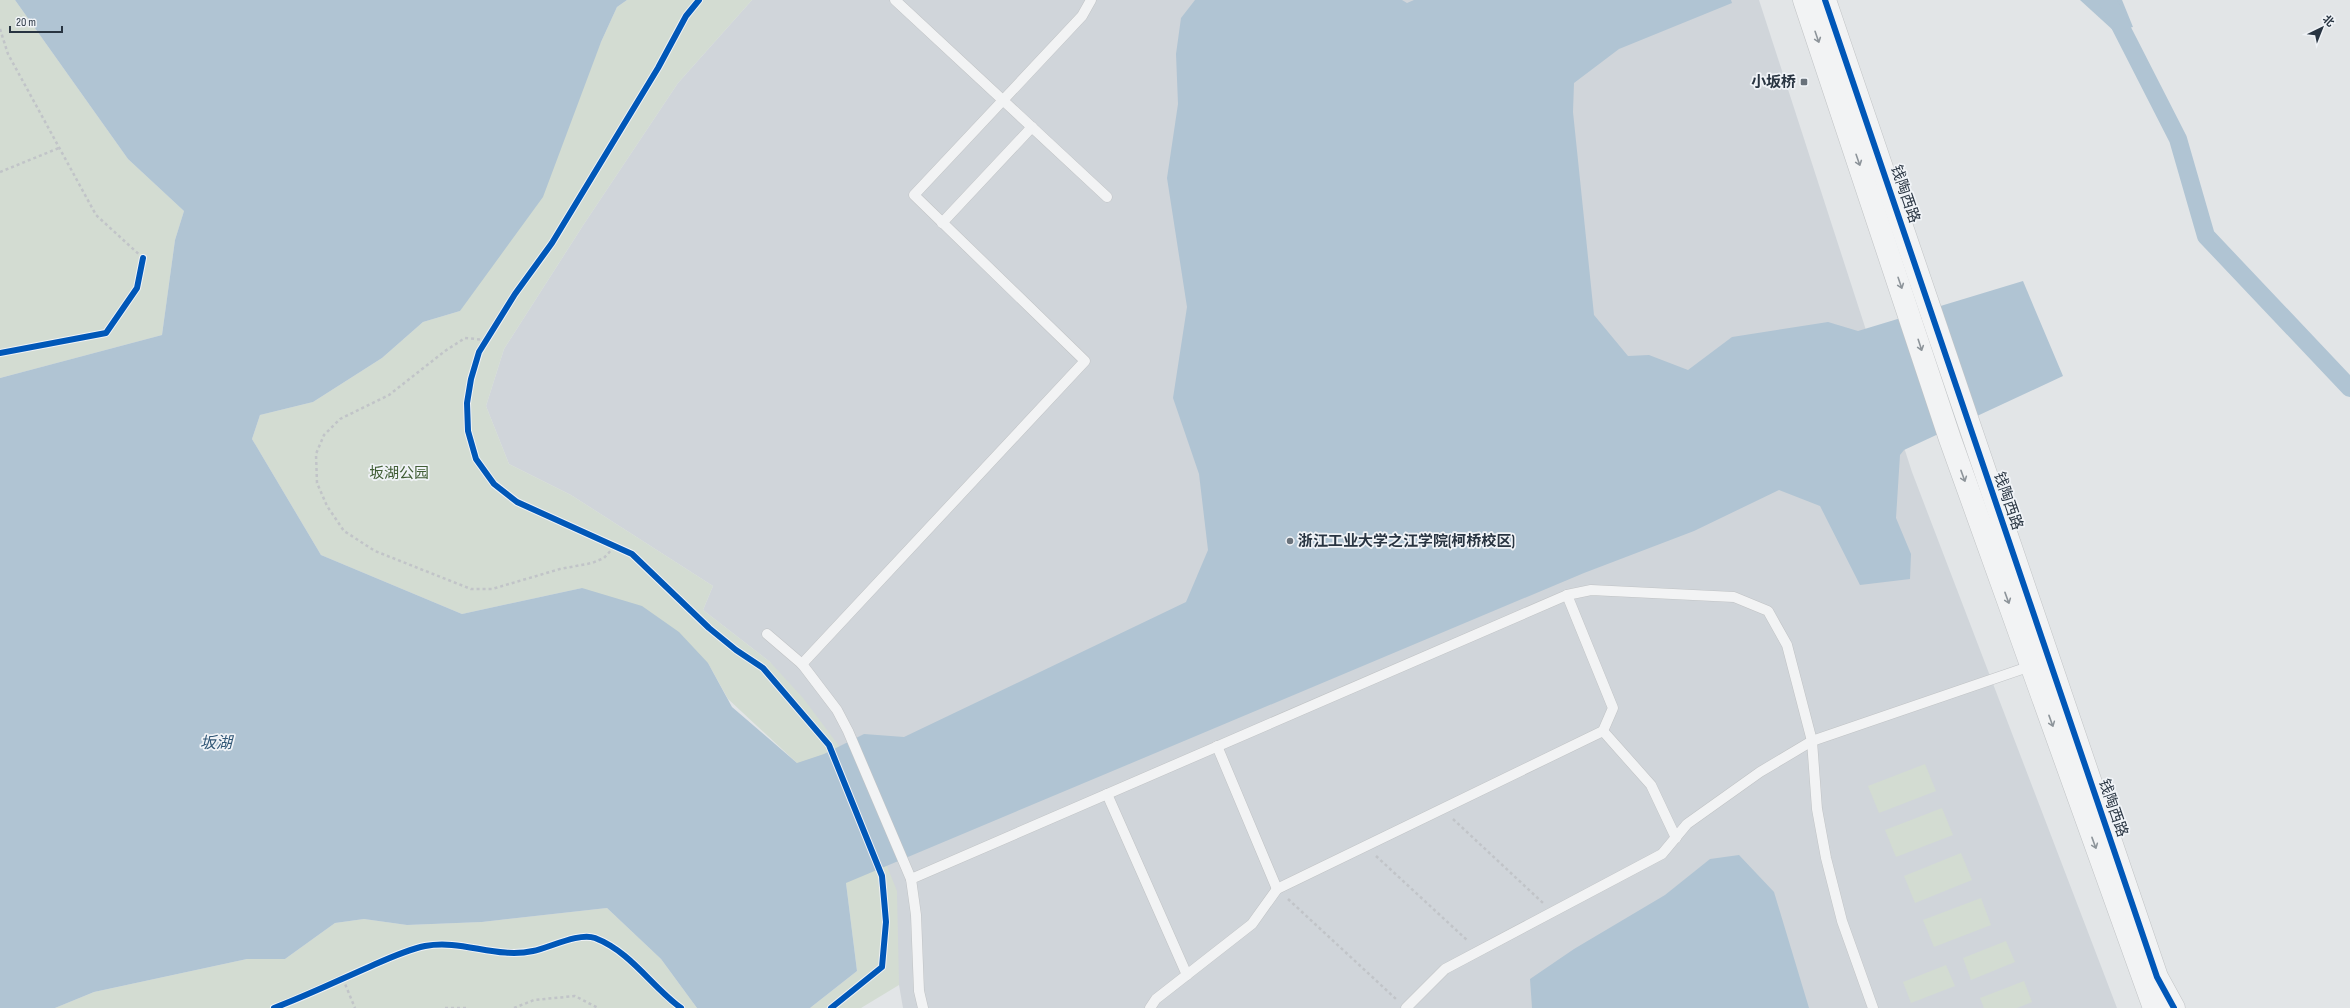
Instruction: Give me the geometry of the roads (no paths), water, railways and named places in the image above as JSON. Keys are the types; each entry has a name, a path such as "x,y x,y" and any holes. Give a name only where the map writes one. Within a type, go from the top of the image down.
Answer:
{"street":[{"name":"钱陶西路","path":"1804,0 1908,308 1950,439 2040,663 2157,977 2174,1008"},
{"name":"钱陶西路","path":"1825,0 1929,302 1971,433 2040,663 2154,1008"}],"lane":[{"path":"895,0 1107,196"},
{"path":"802,664 1085,361 914,195 1082,16 1091,0"},
{"path":"942,222 1032,127"},
{"path":"911,879 1566,595 1591,590 1734,597 1768,611 1787,645 1812,741 1817,809 1826,858 1842,921 1874,1008"},
{"path":"1150,1008 1156,999 1252,924 1277,890 1603,731 1614,708 1566,595"},
{"path":"767,634 802,664 837,710 848,731 911,879 916,915 919,991 923,1008"},
{"path":"1403,1005 1445,969 1662,854 1687,824 1760,772 1812,741 2040,663"},
{"path":"1603,731 1651,785 1676,838"},
{"path":"1217,746 1277,890"},
{"path":"1107,794 1187,975"}],"water":[{"name":"坂湖","path":"15,0 627,0 617,7 601,42 543,197 460,311 423,322 382,358 313,402 260,415 252,439 321,555 462,614 582,588 642,606 679,632 708,663 732,707 797,763 824,754 864,734 904,737 1186,602 1208,550 1199,474 1173,398 1187,307 1167,178 1178,104 1176,54 1181,18 1195,0 1402,0 1407,3 1414,0 1731,0 1732,3 1619,49 1574,83 1573,112 1594,315 1628,356 1649,355 1688,370 1732,337 1828,322 1858,331 2023,281 2063,376 1904,450 1900,455 1896,518 1911,554 1910,579 1860,585 1820,506 1779,490 1694,531 1584,573 846,883 857,971 810,1008 697,1008 661,959 607,908 482,922 407,925 364,919 335,923 285,959 247,959 94,992 55,1008 0,1008 0,378 162,335 175,240 184,211 128,159"},
{"path":"2080,0 2122,0 2133,27 2114,31"},
{"path":"1739,855 1774,892 1809,1008 1532,1008 1530,979 1574,949 1665,895 1710,859"}],"waterway":[{"path":"2107,0 2178,139 2206,236 2350,388"}],"place":[{"name":"小坂桥","path":"1804,82"},
{"name":"浙江工业大学之江学院(柯桥校区)","path":"1290,541"}],"park label":[{"name":"坂湖公园","path":"399,473"}]}
